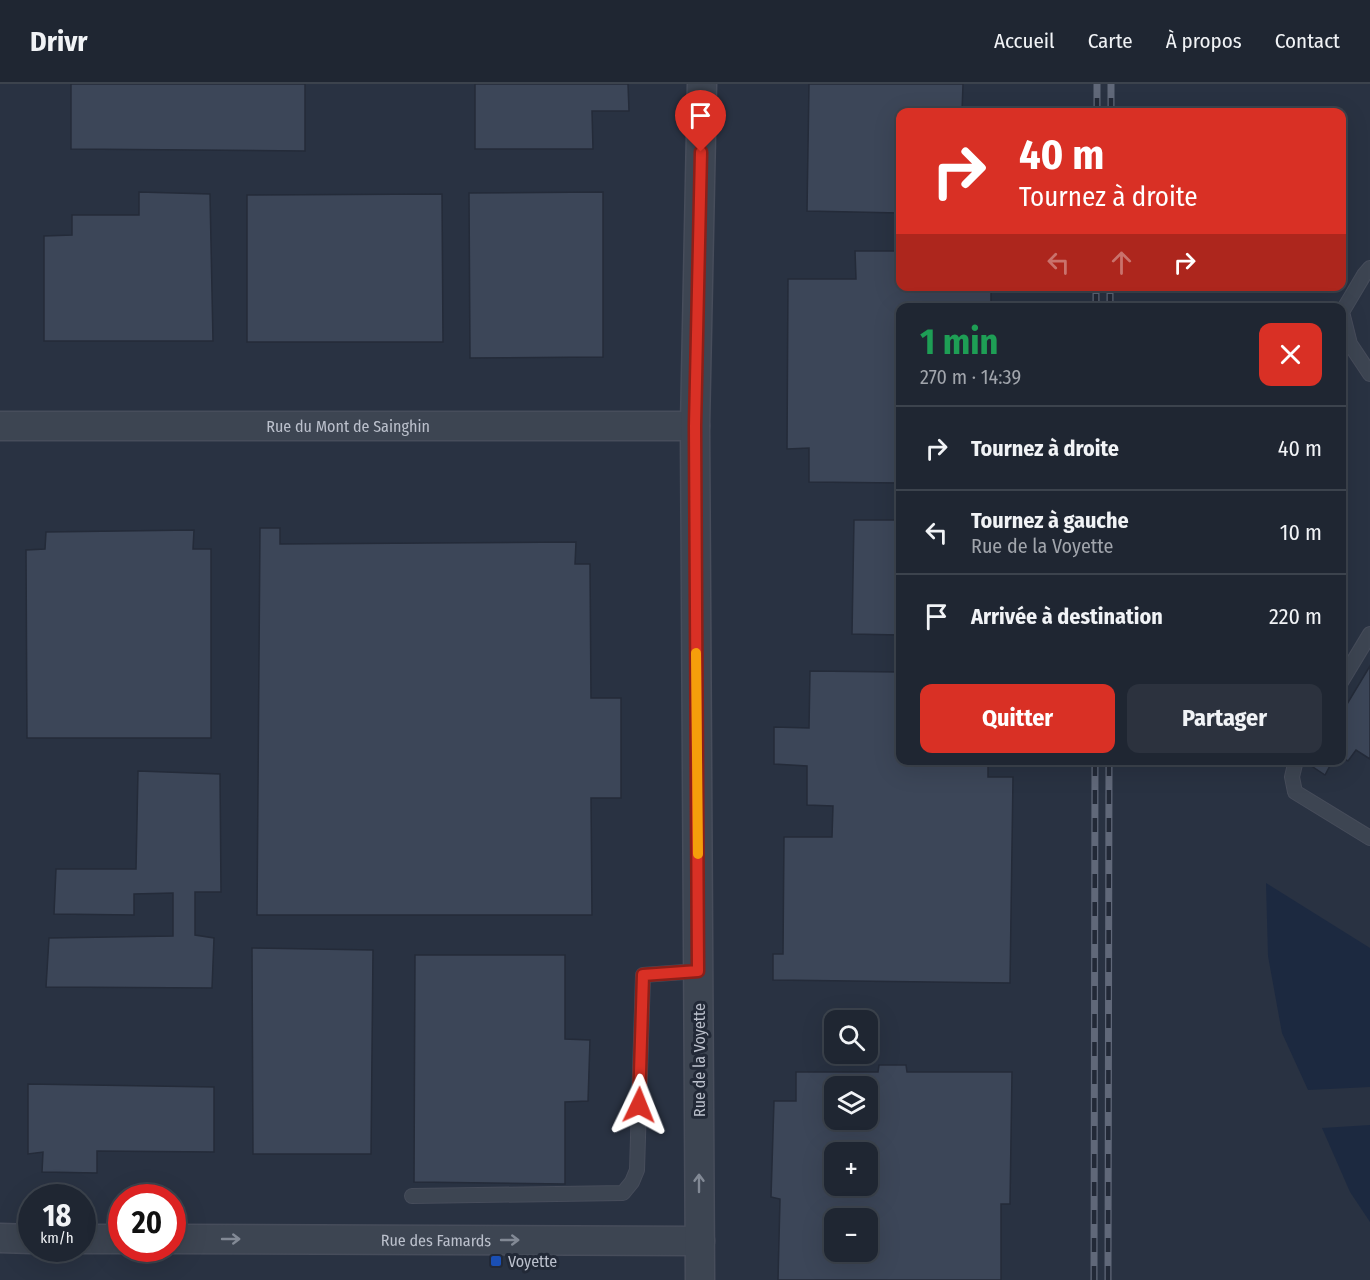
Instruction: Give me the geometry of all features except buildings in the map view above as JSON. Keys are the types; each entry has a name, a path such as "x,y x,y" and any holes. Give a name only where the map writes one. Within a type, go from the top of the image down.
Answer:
{"street":[{"name":"Rue de la Voyette","path":"700,1280 695,426 702,84"},
{"name":"Rue du Mont de Sainghin","path":"0,426 695,426"},
{"path":"0,1238 18,1239"},
{"name":"Rue des Famards","path":"186,1239 700,1241"}],"lane":[{"path":"1346,306 1370,268"},
{"path":"1346,328 1350,344 1370,374"},
{"path":"1346,674 1370,634"},
{"path":"1295,765 1292,777 1295,792 1370,838"},
{"path":"412,1196 624,1193 637,1170 643,975 698,971"}],"water":[{"path":"1266,883 1370,948 1370,1087 1308,1090 1282,1033 1268,956"},
{"path":"1370,1125 1370,1222 1350,1192 1322,1128"}],"railway":[{"path":"1097,84 1097,108"},
{"path":"1111,84 1111,108"},
{"path":"1096,291 1096,303"},
{"path":"1110,291 1110,303"},
{"path":"1094,1280 1095,765"},
{"path":"1108,1280 1109,765"}],"slow traffic":[{"path":"696,653 698,854"}],"place":[{"name":"Voyette","path":"496,1261"}],"route":[{"path":"639,1105 643,975 698,971 695,426 701,152"}]}
